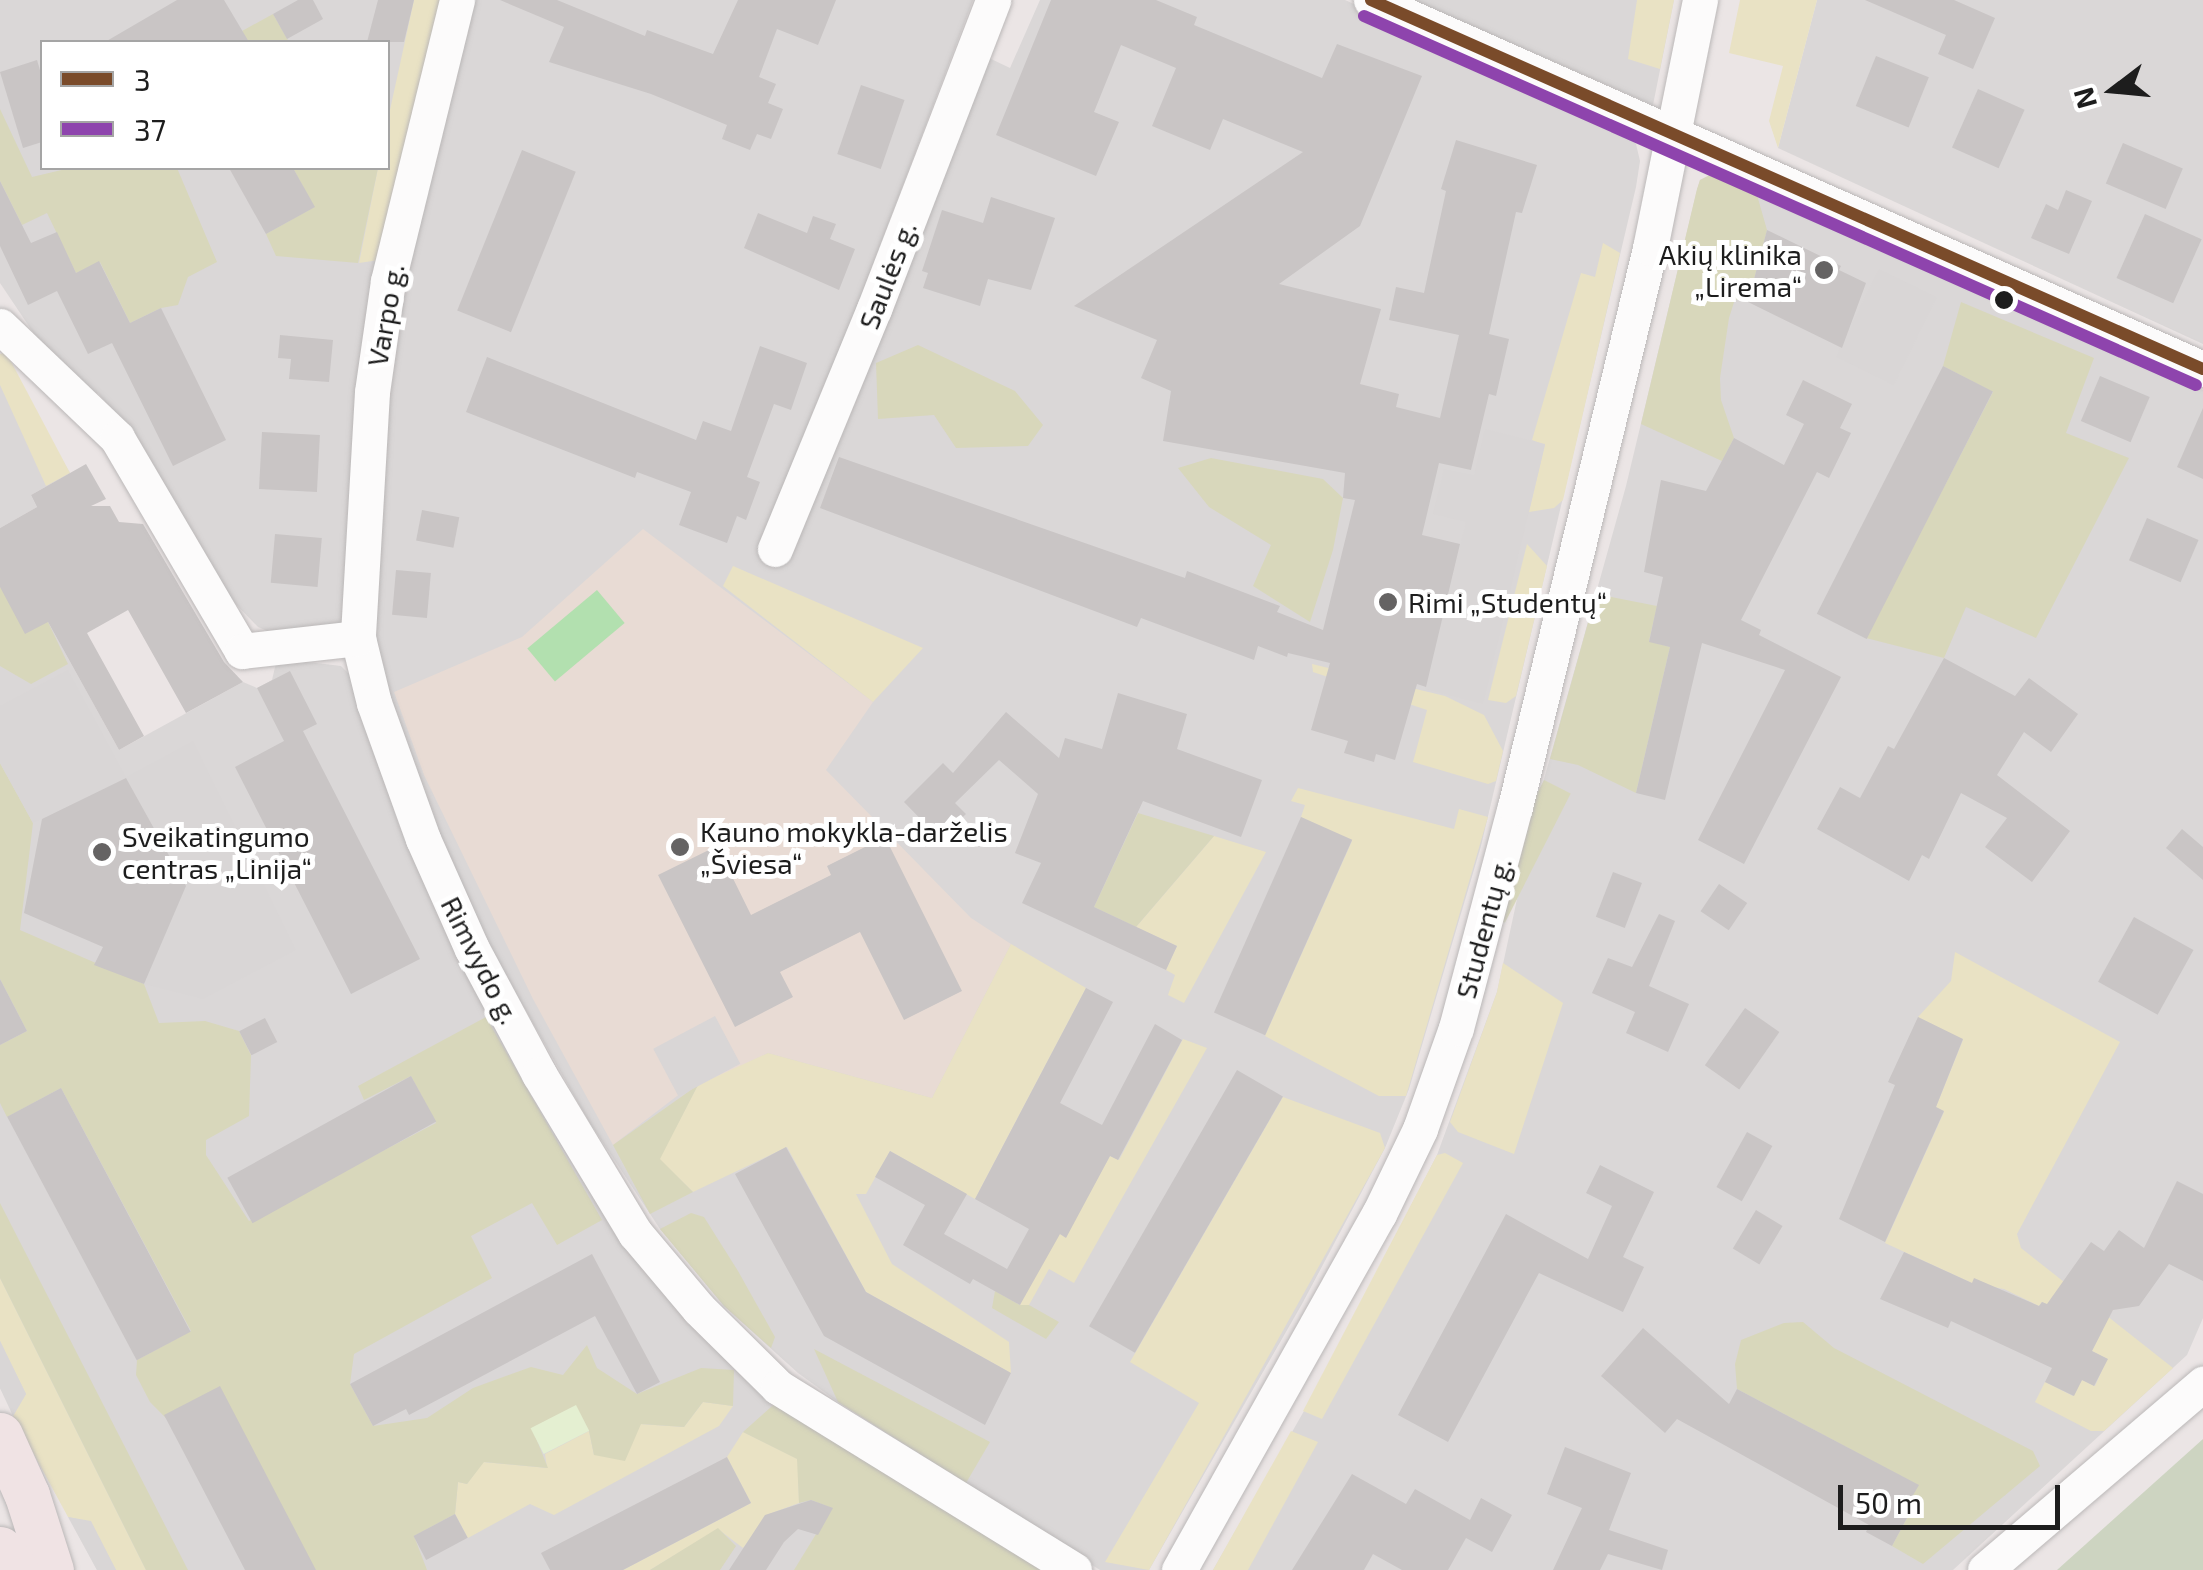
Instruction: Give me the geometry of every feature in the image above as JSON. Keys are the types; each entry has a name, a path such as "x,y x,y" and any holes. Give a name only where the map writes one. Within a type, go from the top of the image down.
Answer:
{"main road":[{"path":"0,1435 27,1495 51,1570"},
{"path":"0,1549 16,1570"}],"street":[{"name":"Varpo g.","path":"358,638 372,392 383,318 456,0"},
{"name":"Saulės g.","path":"774,549 874,309 993,0"},
{"path":"1372,0 2203,369"},
{"name":"Studentų g.","path":"1179,1570 1379,1214 1420,1129 1456,1028 1574,569 1700,0"},
{"path":"0,326 116,438 242,651 358,638"},
{"name":"Rimvydo g.","path":"358,638 374,703 422,839 472,949 539,1074 635,1233 747,1362 778,1387 1074,1570"},
{"path":"1985,1570 2203,1384"}],"shaded area":[{"path":"0,0 447,0 346,624 272,633 258,627 229,597 120,420 98,393 81,404 0,283"},
{"path":"414,0 440,0 379,260 359,263 378,170 390,170 390,110"},
{"path":"474,0 973,0 782,504 989,58 1010,68 1040,0 1345,0 1620,125 1636,144 1640,161 1636,187 1481,846 1409,1089 1385,1148 1302,1304 1149,1570 1100,1570 838,1402 798,1373 724,1306 660,1229 588,1120 495,956 415,784 370,640 386,429 405,282"},
{"path":"1413,0 1674,0 1653,105"},
{"path":"1637,0 1674,0 1660,69 1628,59"},
{"path":"1740,0 1817,0 1778,148 1769,121 1783,66 1729,53"},
{"path":"1817,0 2203,0 2203,344 1778,148"},
{"path":"1710,175 1730,176 2203,390 2203,1318 2187,1355 1953,1570 1213,1570 1324,1376 1437,1155 1497,992 1539,797 1626,486 1697,190 1700,180"},
{"path":"1603,243 1620,253 1563,500 1554,508 1529,512 1545,445 1532,440 1581,273 1595,277"},
{"path":"1879,269 1937,297 1894,385 1836,357"},
{"path":"6,352 70,473 46,486 0,385 0,354"},
{"path":"0,354 70,473 31,495 37,507 0,528"},
{"path":"1485,429 1545,444 1483,704 1425,689 1466,522 1433,514 1444,469 1474,475"},
{"name":"Kauno mokykla-darželis „Šviesa“","path":"643,529 873,702 826,770 971,918 1011,944 932,1098 768,1053 677,1096 613,1145 533,999 424,775 394,692 522,637"},
{"path":"1527,544 1547,566 1516,696 1506,703 1488,700"},
{"path":"733,566 923,648 873,702 723,586"},
{"path":"0,587 48,622 119,750 243,682 257,688 272,680 276,663 283,659 341,666 351,676 398,823 442,916 651,1269 1050,1570 97,1570 0,1388"},
{"path":"1312,664 1445,696 1484,715 1503,751 1496,781 1488,784 1413,762 1427,710 1313,672"},
{"path":"68,670 126,777 193,741 296,950 203,999 144,984 186,885 126,778 33,823 0,763 0,706"},
{"path":"1298,788 1454,829 1459,809 1488,817 1406,1096 1379,1096 1265,1036 1352,841 1301,817 1305,805 1291,801"},
{"path":"1214,836 1266,852 1184,1003 1168,995 1175,975 1166,970 1177,946 1136,927"},
{"path":"1011,944 1086,988 975,1199 890,1151 866,1194 856,1194 892,1264 1009,1342 1011,1373 866,1292 787,1147 693,1192 659,1159 698,1085 768,1053 932,1098"},
{"path":"1955,952 2120,1042 2017,1234 2021,1248 2173,1368 2104,1431 2091,1431 2035,1402 2045,1382 2073,1396 2082,1380 2095,1386 2107,1359 2092,1351 2102,1331 2042,1302 2039,1306 2004,1289 1972,1283 1885,1243 1944,1112 1936,1107 1963,1040 1918,1017 1951,981"},
{"path":"1503,963 1563,1003 1514,1154 1458,1132 1450,1122 1497,992"},
{"path":"715,1016 740,1064 679,1097 653,1049"},
{"path":"1183,1039 1207,1048 1074,1283 1049,1269 1029,1305 1020,1305 1042,1224 1065,1237 1110,1156 1119,1160"},
{"path":"1283,1097 1380,1133 1385,1148 1149,1570 1105,1562 1199,1403 1130,1362"},
{"path":"1445,1153 1463,1163 1322,1419 1303,1411 1437,1155"},
{"path":"0,1278 146,1570 116,1570 91,1522 68,1517 13,1416 26,1394 0,1341"},
{"path":"0,1341 26,1394 13,1416 0,1388"},
{"path":"703,1402 733,1406 719,1426 554,1515 530,1504 468,1538 455,1514 458,1482 467,1484 483,1462 547,1468 545,1454 589,1431 594,1455 640,1424 684,1427"},
{"path":"1291,1431 1318,1442 1248,1570 1213,1570"},
{"path":"743,1432 798,1459 799,1503 769,1514 743,1548 718,1529 650,1570 623,1570 751,1503 727,1457"},
{"path":"68,1517 91,1521 116,1570 97,1570"}],"green space":[{"path":"273,14 288,40 240,40 245,37 242,31"},
{"path":"0,109 32,177 62,170 178,170 217,262 188,277 178,305 161,308 130,323 100,262 76,273 47,213 22,225 0,181"},
{"path":"294,170 378,170 358,263 276,256 266,234 314,207"},
{"path":"1710,175 1730,176 1755,188 1767,230 1748,302 1735,299 1729,318 1720,378 1721,400 1734,438 1722,461 1641,424 1697,189 1700,180"},
{"path":"1961,302 2094,358 2066,433 2129,458 2036,638 1966,607 1944,658 1866,638 1993,392 1943,366"},
{"path":"918,345 1015,391 1043,425 1028,446 956,448 934,415 878,419 876,363"},
{"path":"1211,458 1323,479 1343,498 1333,550 1310,622 1253,586 1271,545 1209,507 1178,468"},
{"path":"0,587 48,622 68,664 31,684 0,666"},
{"path":"597,590 625,623 555,681 527,648"},
{"path":"1596,594 1657,606 1649,641 1670,647 1636,793 1578,765 1550,759"},
{"path":"0,763 33,823 20,930 144,984 159,1023 205,1021 239,1031 251,1055 249,1116 206,1140 206,1155 249,1221 436,1123 411,1076 364,1100 358,1086 486,1017 602,1220 557,1245 532,1203 471,1236 492,1278 354,1354 350,1384 373,1426 427,1418 473,1388 531,1367 563,1375 587,1345 597,1368 637,1394 701,1368 734,1370 733,1406 703,1402 684,1427 641,1424 625,1461 594,1455 589,1431 575,1406 532,1428 548,1468 484,1462 467,1484 458,1482 455,1514 414,1536 427,1570 316,1570 150,1402 136,1375 137,1360 191,1331 61,1088 7,1117 0,1103 0,1045 27,1031 0,979"},
{"path":"1544,780 1571,794 1505,923 1478,909"},
{"path":"1138,813 1214,836 1136,927 1094,907"},
{"path":"698,1085 660,1159 693,1192 650,1214 613,1145"},
{"path":"0,1203 188,1570 146,1570 0,1278"},
{"path":"691,1213 704,1217 738,1271 775,1337 771,1348 724,1306 660,1229"},
{"path":"995,1291 1059,1322 1046,1339 992,1308"},
{"path":"1803,1322 1834,1348 2033,1451 2040,1466 1923,1564 1892,1546 1914,1505 1909,1502 1918,1485 1737,1389 1735,1364 1741,1340 1784,1323"},
{"path":"814,1349 990,1442 966,1483 838,1402"},
{"path":"780,1399 1050,1570 794,1570 832,1508 811,1500 799,1503 797,1459 743,1432"},
{"path":"576,1405 589,1431 544,1454 531,1428"},
{"path":"2203,1439 2203,1570 2057,1570"},
{"path":"718,1528 736,1546 720,1570 650,1570"}],"building":[{"path":"177,0 224,0 248,40 108,40"},
{"path":"298,0 313,0 323,19 287,39 273,14"},
{"path":"378,0 414,0 404,42 368,40"},
{"path":"500,0 557,0 645,36 647,30 713,54 738,0 836,0 818,45 777,29 759,77 776,84 768,103 783,109 771,139 757,134 750,150 722,139 727,125 651,94 549,62 564,27"},
{"path":"1051,0 1156,0 1197,17 1194,25 1322,78 1337,44 1422,76 1360,226 1279,284 1381,309 1360,384 1399,394 1396,407 1440,418 1459,335 1389,320 1396,287 1424,293 1446,191 1441,189 1456,140 1537,165 1522,213 1516,212 1489,334 1509,339 1496,396 1489,394 1471,470 1439,463 1422,535 1460,544 1426,687 1417,684 1395,760 1376,754 1374,762 1344,753 1348,741 1311,730 1330,663 1288,653 1287,657 1258,646 1254,660 1141,618 1137,627 820,508 839,457 1185,578 1187,571 1280,606 1277,612 1323,630 1355,500 1343,498 1345,473 1163,441 1171,391 1141,378 1157,340 1074,306 1303,152 1223,119 1210,150 1152,126 1176,68 1121,45 1094,112 1119,122 1096,176 996,135"},
{"path":"1865,0 1954,0 1995,18 1973,69 1938,54 1946,35"},
{"path":"1876,56 1929,77 1909,127 1856,106"},
{"path":"37,60 40,143 23,148 0,72"},
{"path":"861,85 904,100 881,169 837,154"},
{"path":"1978,89 2025,110 1999,168 1952,147"},
{"path":"2123,143 2183,168 2166,209 2106,184"},
{"path":"522,150 576,172 511,332 457,310"},
{"path":"230,170 294,170 315,207 266,234"},
{"path":"0,181 31,243 57,232 76,273 99,261 130,323 161,308 226,440 173,466 112,343 88,354 57,291 28,305 0,246"},
{"path":"2066,190 2092,201 2069,254 2031,238 2046,204 2058,210"},
{"path":"991,197 1055,218 1031,290 988,279 980,306 923,288 928,273 922,271 942,210 983,223"},
{"path":"758,213 807,233 813,216 836,224 830,239 855,249 839,290 744,248"},
{"path":"2145,214 2202,239 2173,303 2117,278"},
{"path":"1767,230 1841,266 1839,270 1866,283 1842,348 1748,302"},
{"path":"280,335 333,340 329,382 289,379 291,359 278,358"},
{"path":"760,346 807,363 791,410 774,404 747,477 760,482 746,520 737,516 727,543 679,525 691,492 637,472 635,478 466,412 487,357 696,440 703,421 731,431"},
{"path":"1943,366 1993,391 1867,639 1817,614"},
{"path":"2100,376 2150,397 2131,442 2081,421"},
{"path":"1803,380 1852,404 1840,428 1851,433 1829,478 1817,472 1741,620 1761,630 1759,635 1841,677 1744,864 1698,840 1785,670 1702,643 1665,800 1636,793 1670,647 1649,642 1663,577 1644,572 1661,480 1706,491 1734,438 1784,465 1804,424 1786,415"},
{"path":"2203,408 2203,479 2177,467"},
{"path":"262,432 320,435 317,492 259,489"},
{"path":"86,464 106,499 91,506 110,506 119,522 143,524 224,662 243,682 186,713 128,610 87,633 144,736 119,750 48,622 25,634 0,587 0,528 37,507 31,495"},
{"path":"422,510 459,517 453,548 416,540"},
{"path":"2147,518 2199,540 2181,582 2129,560"},
{"path":"275,534 322,538 318,587 271,583"},
{"path":"396,570 431,573 427,618 392,615"},
{"path":"1944,658 2015,696 2029,678 2078,714 2051,752 2024,732 1997,775 2070,831 2032,882 1985,847 2007,818 1961,793 1929,859 1922,855 1909,881 1817,829 1840,787 1860,798 1888,746 1894,749"},
{"path":"290,671 317,724 303,731 420,959 351,994 235,767 284,741 257,688"},
{"path":"1118,693 1187,714 1177,749 1262,780 1241,837 1143,801 1094,907 1177,946 1166,970 1022,903 1041,863 1015,853 1038,794 999,760 955,803 966,814 940,839 904,802 943,763 953,773 1006,712 1059,758 1065,738 1102,749"},
{"name":"Sveikatingumo centras „Linija“","path":"126,778 186,886 144,984 94,965 103,947 24,913 42,819"},
{"path":"1301,817 1352,840 1265,1035 1214,1012"},
{"path":"2182,829 2203,847 2203,880 2166,848"},
{"path":"885,837 962,991 904,1020 860,932 780,972 793,997 735,1027 658,875 717,846 751,915 831,875 827,866"},
{"path":"1613,872 1642,883 1625,928 1596,917"},
{"path":"1719,884 1747,903 1729,930 1701,911"},
{"path":"1659,914 1675,921 1649,986 1689,1004 1668,1052 1626,1033 1635,1012 1592,993 1608,958 1632,967"},
{"path":"2134,917 2193,950 2158,1015 2098,982"},
{"path":"0,979 27,1031 0,1045"},
{"path":"1086,988 1113,1002 1060,1103 1102,1125 1155,1024 1182,1040 1118,1160 1110,1156 1066,1238 1060,1234 1020,1305 973,1279 970,1284 903,1245 925,1205 875,1177 890,1151 967,1194 944,1234 1007,1269 1029,1229 975,1199"},
{"path":"1745,1008 1779,1032 1739,1089 1705,1065"},
{"path":"1918,1017 1963,1039 1936,1107 1944,1111 1885,1242 1839,1219 1895,1085 1888,1082"},
{"path":"265,1018 277,1042 251,1055 239,1031"},
{"path":"1237,1070 1283,1096 1135,1353 1089,1326"},
{"path":"411,1076 436,1121 253,1223 227,1178"},
{"path":"61,1088 191,1332 137,1360 7,1117"},
{"path":"1747,1132 1772,1146 1742,1201 1716,1187"},
{"path":"786,1147 866,1292 1011,1373 985,1425 824,1336 735,1174"},
{"path":"1600,1165 1654,1192 1623,1257 1644,1267 1623,1312 1539,1273 1448,1442 1398,1415 1506,1214 1588,1259 1612,1206 1586,1193"},
{"path":"2177,1181 2203,1194 2203,1281 2169,1264 2139,1306 2113,1310 2092,1351 2108,1359 2094,1386 2082,1380 2074,1396 2045,1382 2052,1368 1951,1321 1948,1328 1880,1299 1904,1252 1972,1283 1974,1278 2039,1306 2042,1302 2047,1304 2091,1242 2104,1251 2119,1230 2144,1248"},
{"path":"1756,1210 1783,1226 1759,1265 1733,1249"},
{"path":"592,1254 660,1382 637,1394 595,1316 409,1415 406,1409 373,1426 350,1384"},
{"path":"1643,1328 1729,1404 1737,1389 1919,1485 1909,1502 1914,1505 1892,1546 1866,1532 1869,1525 1677,1419 1665,1433 1601,1376"},
{"path":"220,1386 316,1570 245,1570 164,1415"},
{"path":"1565,1447 1631,1473 1609,1530 1668,1550 1662,1570 1608,1554 1600,1570 1553,1570 1582,1508 1547,1494"},
{"path":"727,1457 751,1503 623,1570 550,1570 541,1553"},
{"path":"1352,1474 1406,1504 1415,1489 1470,1520 1481,1498 1512,1515 1492,1552 1466,1538 1448,1570 1402,1570 1373,1554 1364,1570 1292,1570"},
{"path":"811,1500 833,1508 818,1535 798,1529 784,1542 766,1570 729,1570 765,1515"},
{"path":"455,1514 468,1538 426,1560 414,1536"}],"transit line":[{"name":"3","path":"1371,0 2203,369"},
{"name":"37","path":"1364,16 2196,385"}],"place":[{"name":"Akių klinika „Lirema“","path":"1824,270"},
{"name":"Rimi „Studentų“","path":"1388,602"},
{"name":"Kauno mokykla-darželis „Šviesa“","path":"680,847"},
{"name":"Sveikatingumo centras „Linija“","path":"102,852"}]}
